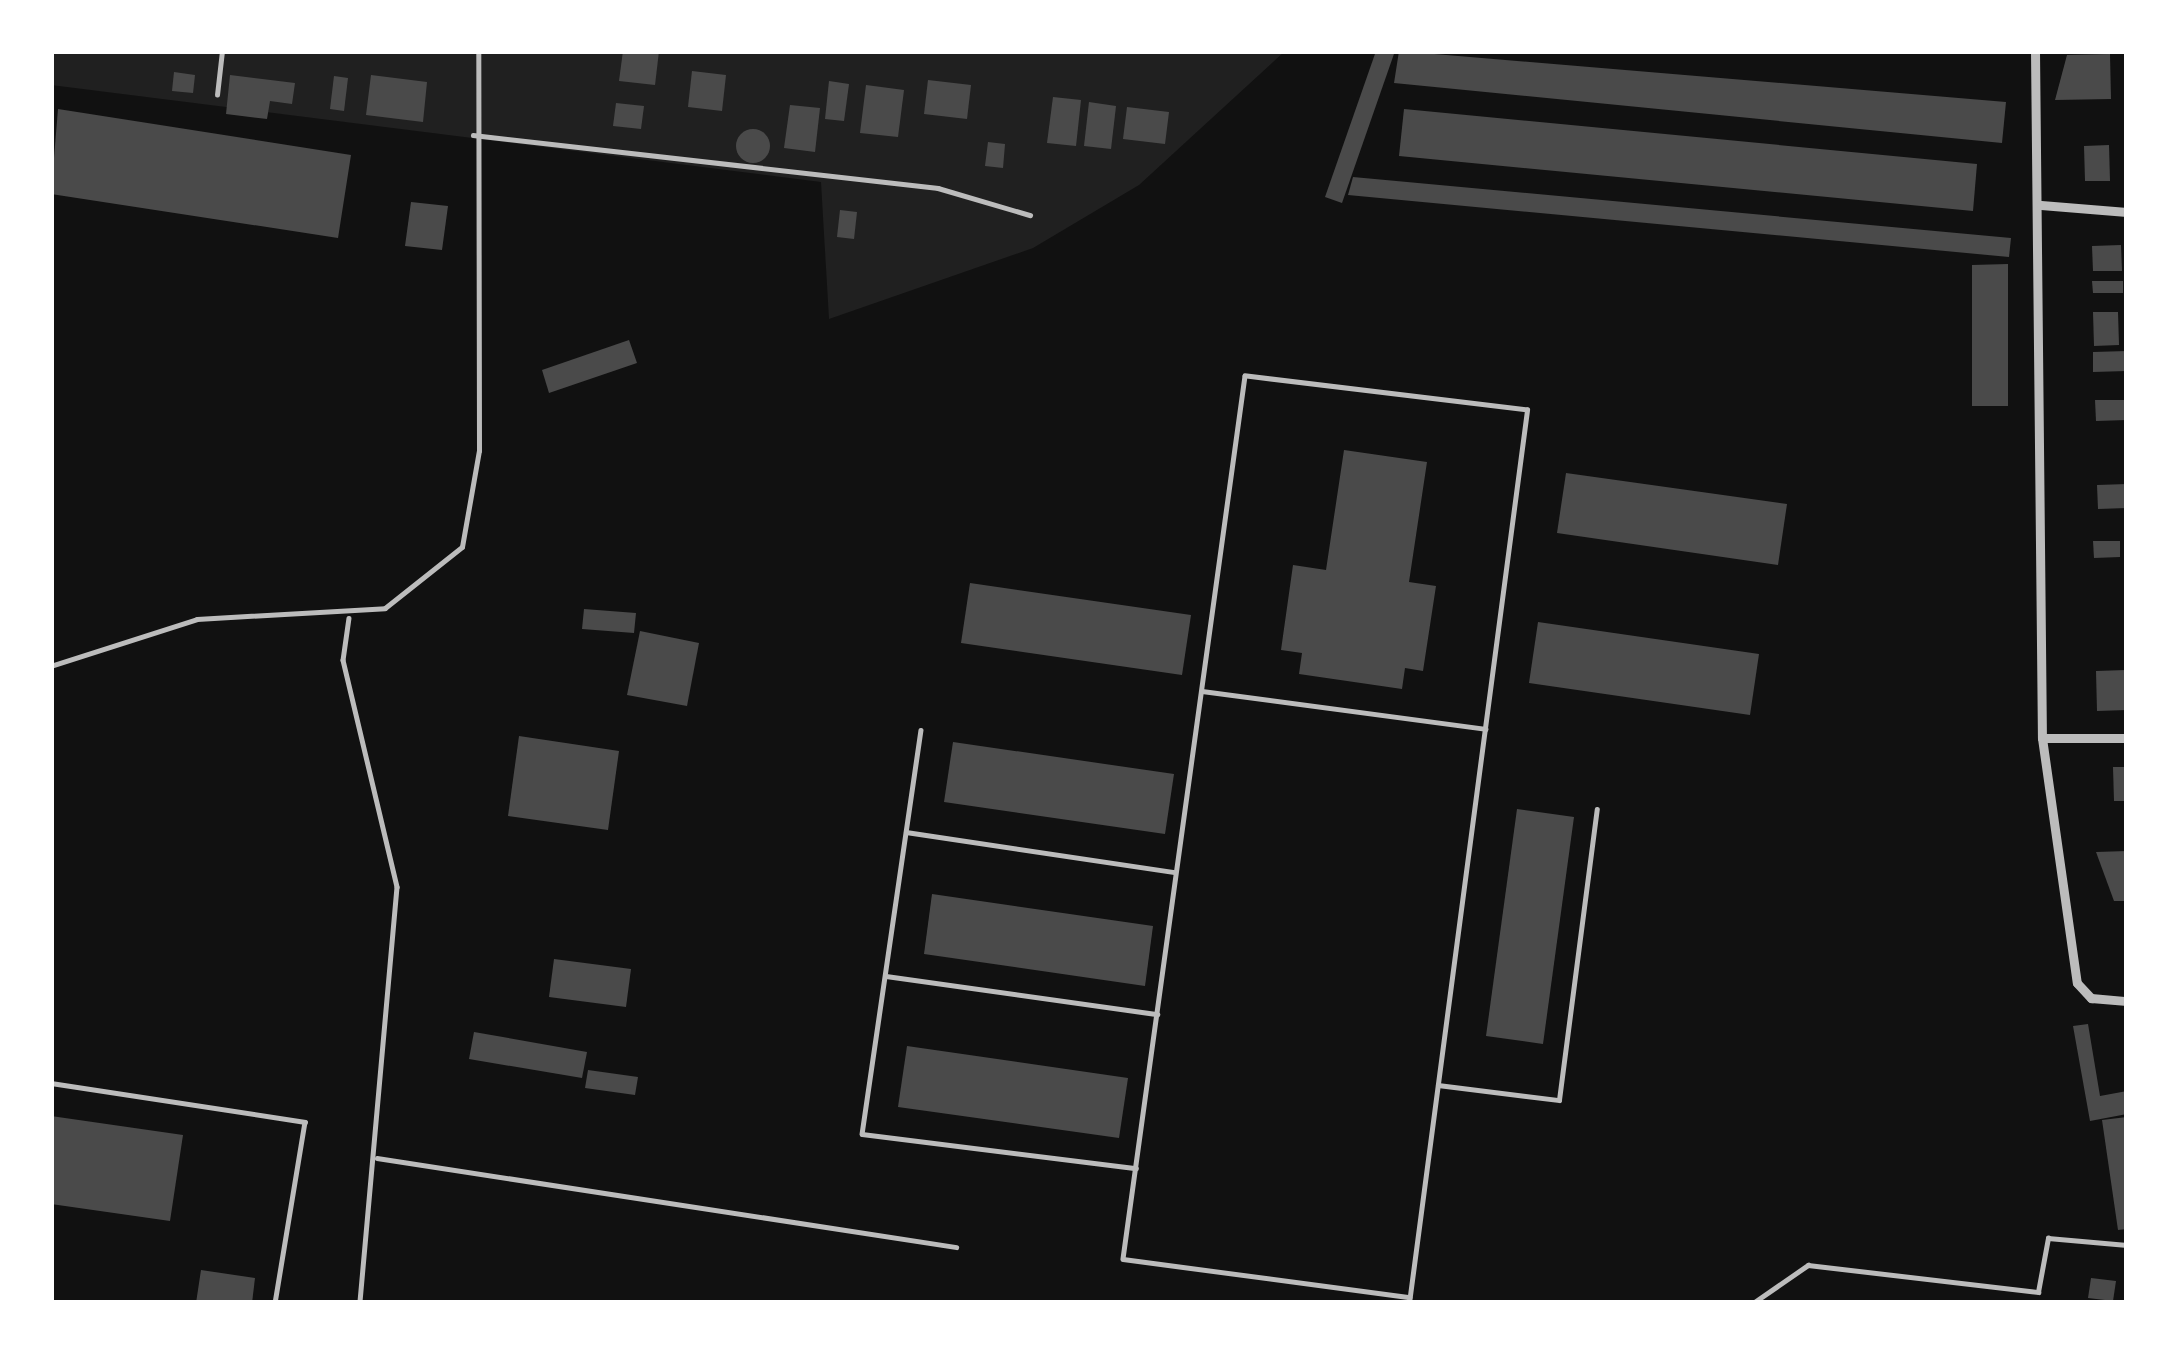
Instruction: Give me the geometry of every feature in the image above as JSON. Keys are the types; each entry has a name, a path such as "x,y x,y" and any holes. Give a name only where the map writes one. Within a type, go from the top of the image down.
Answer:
{"street":[{"path":"2035,51 2041,205 2042,738 2077,983 2091,998 2127,1000"},
{"path":"2041,205 2127,212"},
{"path":"2042,738 2127,738"}],"lane":[{"path":"217,95 222,51"},
{"path":"51,666 197,619 349,618 385,608 462,547 478,503 473,135 478,51"},
{"path":"473,135 938,188 1030,215"},
{"path":"1245,376 1527,410 1409,1300 1123,1259 1202,691 1245,376"},
{"path":"349,618 344,659 397,887 377,1158 360,1303"},
{"path":"1202,691 1485,729"},
{"path":"921,730 862,1134 1136,1168"},
{"path":"1438,1085 1559,1100 1598,809"},
{"path":"906,832 1176,872"},
{"path":"886,976 1157,1014"},
{"path":"51,1083 305,1122 275,1303"},
{"path":"377,1158 956,1247"},
{"path":"2037,1303 2048,1238 2127,1245"},
{"path":"1753,1303 1808,1265 2038,1292"}],"shaded area":[{"path":"51,51 1285,51 1139,185 1033,248 829,319 821,182 51,85"}],"building":[{"path":"623,51 659,51 655,85 619,81"},
{"path":"1376,51 1395,51 1342,203 1325,197"},
{"path":"1399,51 2006,102 2002,143 1394,83"},
{"path":"2110,54 2111,99 2055,100 2067,55"},
{"path":"692,71 726,75 722,111 688,107"},
{"path":"174,72 195,75 193,93 172,91"},
{"path":"230,75 295,83 292,104 270,101 267,119 226,114"},
{"path":"371,75 427,82 423,122 366,115"},
{"path":"334,76 348,78 344,111 330,109"},
{"path":"928,80 971,85 967,119 924,114"},
{"path":"829,81 849,84 844,121 825,119"},
{"path":"866,85 904,90 898,137 860,133"},
{"path":"1053,97 1081,100 1076,146 1047,143"},
{"path":"1089,102 1116,106 1111,149 1084,146"},
{"path":"616,103 644,106 641,129 613,126"},
{"path":"790,105 820,108 815,152 784,148"},
{"path":"1127,107 1169,112 1165,144 1123,139"},
{"path":"58,109 351,155 338,238 51,194"},
{"path":"1404,109 1977,164 1973,211 1399,156"},
{"path":"753,129 765,134 770,146 765,158 753,163 741,158 736,146 741,134"},
{"path":"988,142 1005,144 1003,168 985,166"},
{"path":"2109,145 2110,181 2085,181 2084,146"},
{"path":"1353,177 2011,238 2009,257 1348,195"},
{"path":"411,202 448,206 442,250 405,246"},
{"path":"840,210 857,212 854,239 837,237"},
{"path":"2121,245 2122,271 2093,271 2092,246"},
{"path":"2008,264 2008,406 1972,406 1972,265"},
{"path":"2092,281 2123,281 2123,293 2093,293"},
{"path":"2093,312 2118,312 2119,345 2094,346"},
{"path":"629,340 637,363 549,393 542,370"},
{"path":"2127,351 2127,371 2093,372 2093,352"},
{"path":"2095,400 2127,400 2127,420 2096,421"},
{"path":"1344,450 1427,462 1409,582 1436,586 1423,671 1405,668 1402,689 1299,674 1302,653 1281,650 1293,565 1326,570"},
{"path":"1566,473 1787,504 1778,565 1557,533"},
{"path":"2127,484 2127,508 2098,509 2097,485"},
{"path":"2093,541 2120,541 2120,557 2094,558"},
{"path":"970,583 1191,615 1182,675 961,643"},
{"path":"584,609 636,613 634,633 582,629"},
{"path":"1538,622 1759,654 1750,715 1529,683"},
{"path":"640,631 699,643 687,706 627,695"},
{"path":"2126,670 2127,710 2097,711 2096,671"},
{"path":"519,736 619,751 608,830 508,816"},
{"path":"953,742 1174,774 1165,834 944,802"},
{"path":"2113,767 2127,767 2127,801 2114,801"},
{"path":"1517,809 1574,817 1543,1044 1486,1036"},
{"path":"2127,851 2127,901 2114,901 2096,852"},
{"path":"932,894 1153,926 1145,986 924,954"},
{"path":"554,959 631,969 626,1007 549,997"},
{"path":"2088,1024 2100,1096 2127,1091 2127,1114 2090,1121 2073,1026"},
{"path":"474,1032 587,1052 582,1078 469,1059"},
{"path":"907,1046 1128,1078 1119,1138 898,1107"},
{"path":"588,1070 638,1077 635,1095 585,1088"},
{"path":"51,1116 183,1135 170,1221 51,1204"},
{"path":"2127,1117 2127,1229 2118,1230 2102,1120"},
{"path":"201,1270 255,1278 252,1303 196,1303"},
{"path":"2091,1278 2116,1281 2113,1301 2088,1298"}]}
